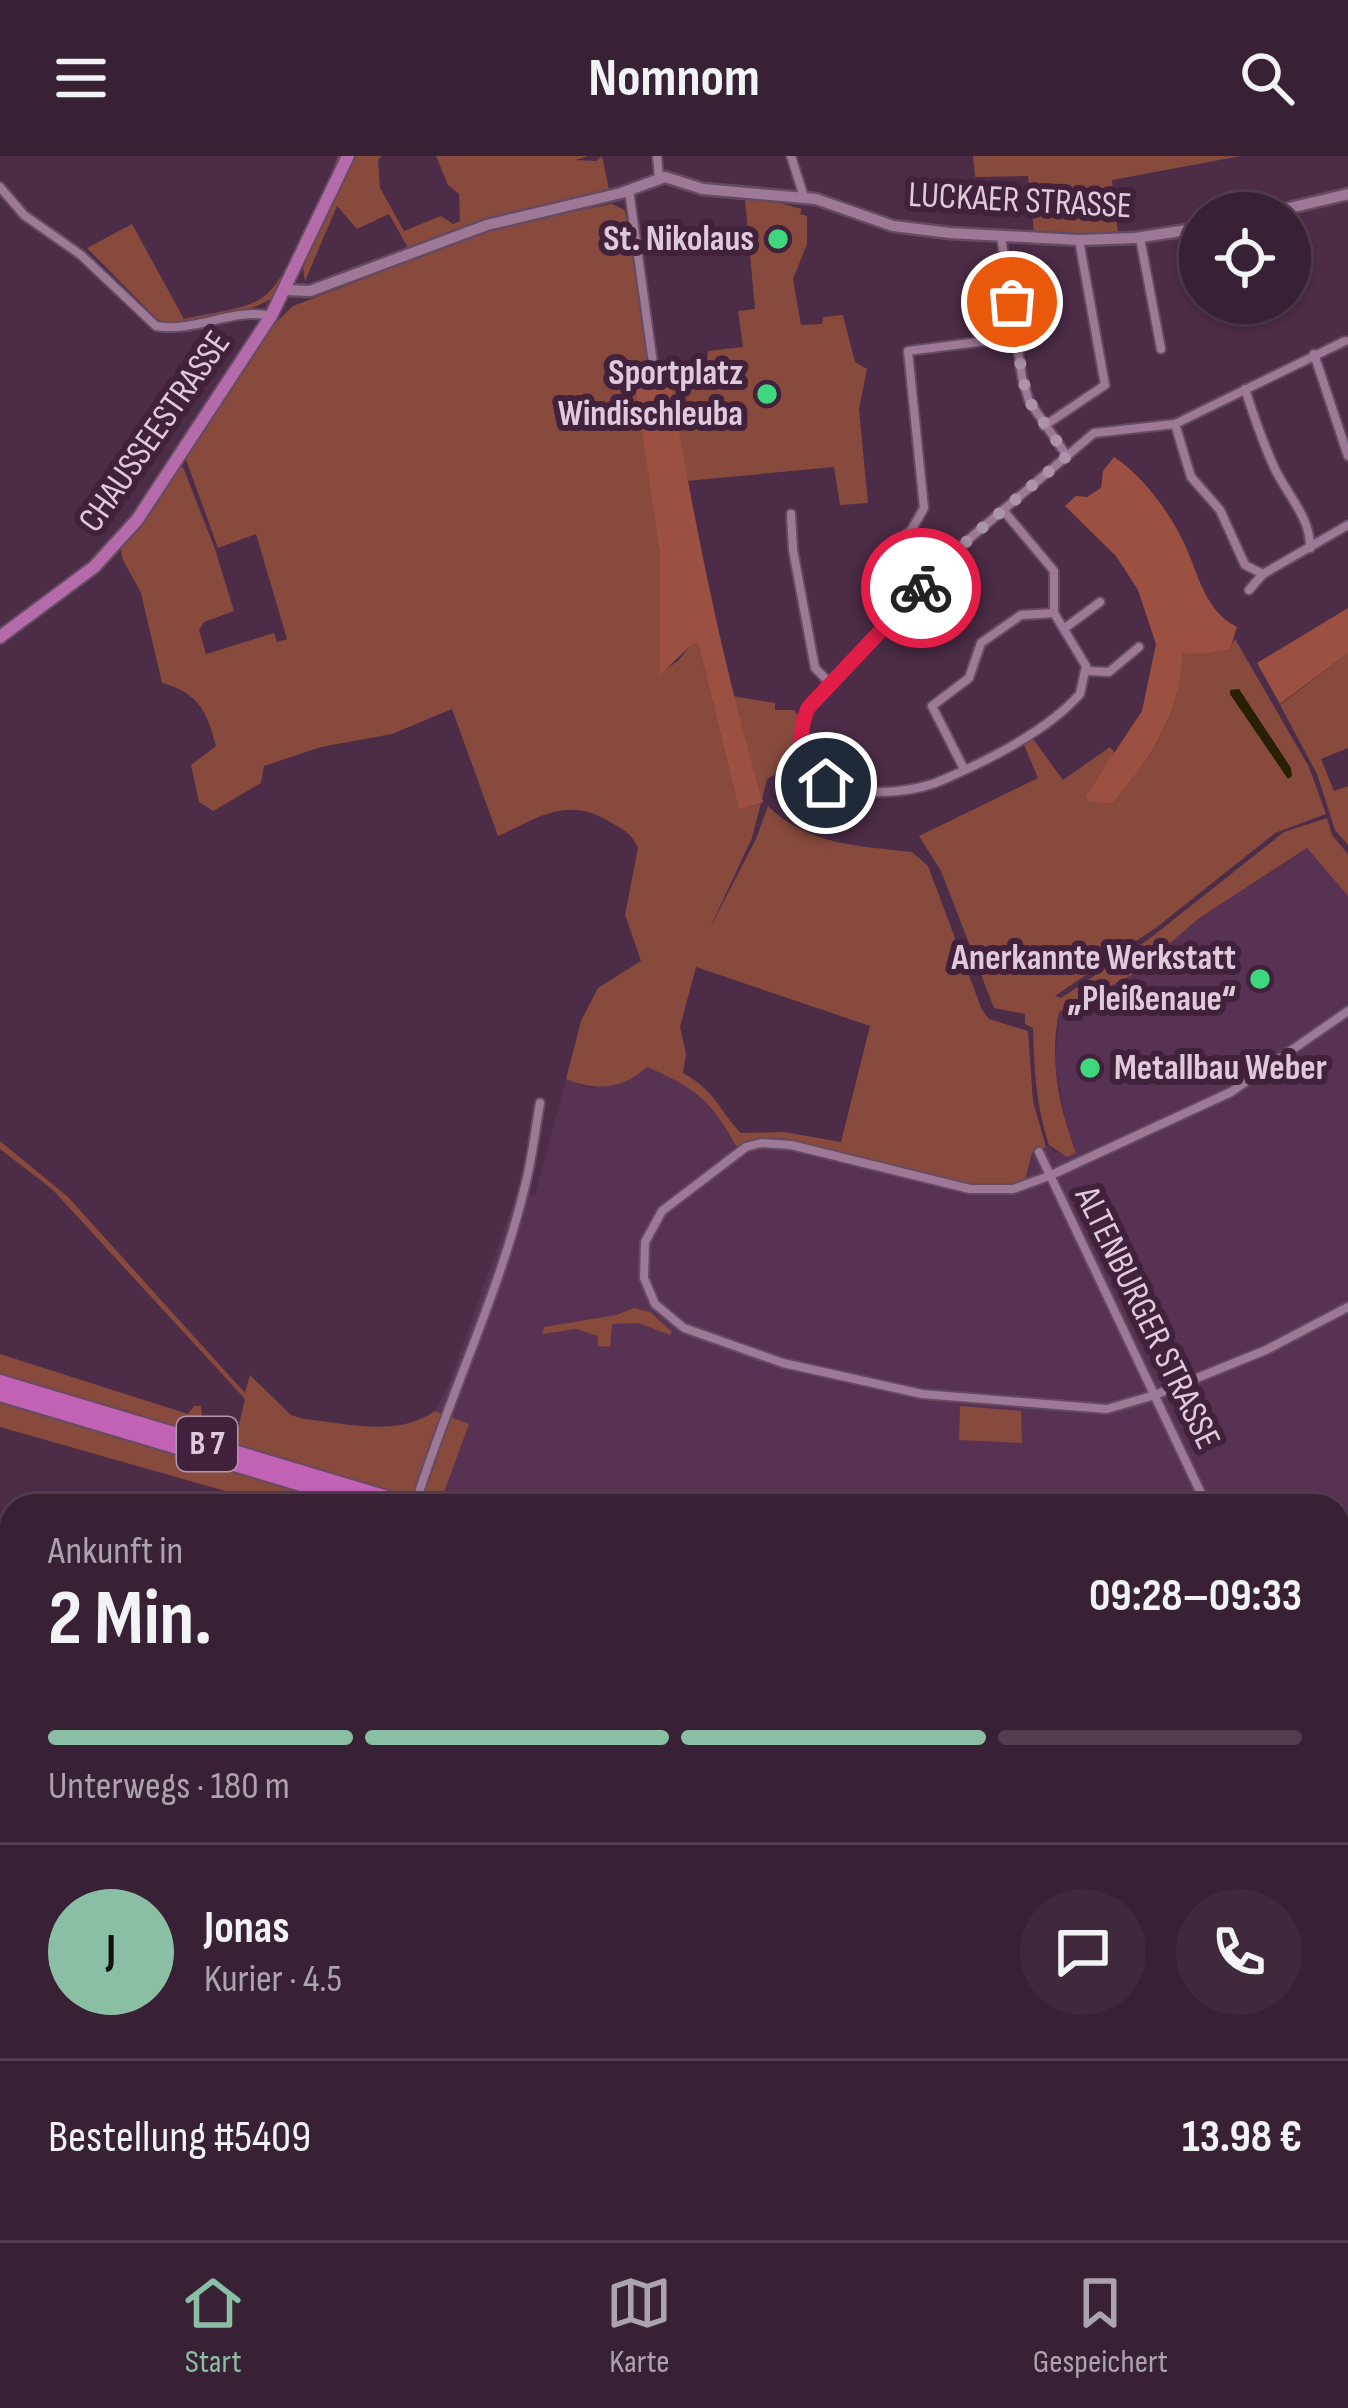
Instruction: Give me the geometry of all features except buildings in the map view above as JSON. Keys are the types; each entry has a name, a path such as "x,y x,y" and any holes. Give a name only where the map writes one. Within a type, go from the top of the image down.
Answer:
{"highway":[{"name":"B 7","path":"0,1382 374,1494"},
{"name":"B 7","path":"0,1394 334,1494"}],"main road":[{"name":"CHAUSSEESTRASSE","path":"0,637 78,580 127,533 271,316 348,156"}],"street":[{"path":"286,290 310,291 487,225 629,190 659,178 657,156"},
{"path":"791,156 804,197"},
{"name":"LUCKAER STRASSE","path":"659,178 704,189 804,197 893,226 1079,240 1179,232"},
{"path":"0,187 24,215 81,255 156,326 210,323 257,313 271,316"},
{"path":"629,190 656,378"},
{"path":"1311,203 1348,194"},
{"path":"1001,236 1029,401 1067,456"},
{"path":"1140,238 1161,349"},
{"path":"1045,425 1105,385 1079,240"},
{"path":"910,599 884,572 883,564 884,557 921,517 923,508 908,351 1017,337"},
{"path":"1004,510 1054,572 1054,613 1082,654 1086,671 1080,694 1014,743 924,786 855,791 826,783 805,762 802,723 808,708 910,599 1004,510 1094,433 1175,424 1347,340"},
{"path":"1314,354 1348,456"},
{"path":"1245,389 1278,476 1311,532 1310,548"},
{"path":"1175,424 1191,477 1220,510 1245,565 1249,590 1263,574 1348,525"},
{"path":"790,514 815,668 830,682"},
{"path":"1311,532 1326,538"},
{"path":"1245,565 1263,574"},
{"path":"1065,628 1100,602"},
{"path":"964,769 932,706 969,678 981,643 1021,615 1054,613"},
{"path":"1086,671 1109,672 1139,647"},
{"path":"1348,1011 1231,1092 1013,1189 970,1190 791,1144 761,1143 734,1154 662,1211 645,1242 644,1278 655,1304 684,1328 741,1351 922,1394 1096,1409 1155,1395 1266,1350 1348,1307"},
{"path":"418,1494 525,1188 541,1103"},
{"name":"ALTENBURGER STRASSE","path":"1039,1152 1201,1494"}],"shaded area":[{"path":"338,156 334,175 273,298 247,310 202,321 159,321 87,248 132,224 184,319 250,304 267,294 287,268"},
{"path":"352,156 382,156 378,160 380,188 404,231 441,216 453,224 460,221 459,194 448,185 436,156 588,156 576,160 596,161 602,156 609,189 490,217 408,248 389,214 357,229 337,206 305,281 303,268"},
{"path":"973,156 1241,156 1112,180 1118,234 1034,232 1028,176 975,177"},
{"name":"Sportplatz Windischleuba","path":"765,199 802,209 800,214 807,216 807,244 793,279 801,325 822,324 823,317 843,315 855,362 867,369 859,409 868,503 840,505 834,467 687,481 670,378 706,372 708,351 743,347 738,311 755,309 745,200"},
{"path":"612,204 625,210 652,383 637,388 660,555 660,673 692,643 698,643 739,810 761,803 752,838 709,930 768,806 817,836 912,852 928,866 982,1010 989,1019 1028,1031 1033,1101 1046,1147 1032,1153 1025,1180 979,1186 782,1138 736,1146 700,1097 647,1067 608,1086 566,1079 581,1021 598,988 641,961 625,915 638,848 623,830 580,811 554,812 498,836 452,709 392,734 321,747 264,766 261,783 213,811 199,802 191,765 216,746 213,734 193,698 162,683 141,593 121,548 175,469 183,467 234,611 204,622 199,630 206,654 274,633 277,642 287,639 256,534 218,548 185,457 268,330 293,306 505,225","holes":["696,967 870,1026 841,1142 784,1132 741,1133 710,1094 683,1073 686,1054 680,1027"]},
{"path":"670,378 710,592 763,802 739,810 698,643 660,675 660,555 636,389"},
{"path":"1114,457 1160,502 1208,599 1237,627 1230,649 1182,653 1170,715 1139,770 1112,804 1089,802 1085,797 1142,711 1156,644 1138,590 1116,556 1065,506 1076,496 1087,497 1101,488 1103,471"},
{"path":"1348,608 1348,653 1280,704 1257,663"},
{"path":"1235,639 1309,767 1326,814 1275,833 1157,927 1055,996 1061,998 1149,939 1284,832 1327,818 1332,835 1348,854 1348,896 1307,848 1198,919 1134,974 1059,1012 1057,1084 1076,1153 1067,1157 1049,1145 1045,1130 1033,1028 1025,1024 1025,1014 994,1008 941,871 919,836 1038,778 1024,745 1033,739 1063,780 1110,747 1115,753 1085,797 1089,802 1112,804 1162,734 1176,695 1181,652 1209,654 1229,649"},
{"path":"1348,653 1348,748 1321,759 1334,791 1348,786 1348,845 1335,830 1317,774 1280,705"},
{"path":"1239,689 1291,768 1288,779 1230,694"},
{"path":"732,696 775,703 775,710 794,710 798,716 795,734 801,759 767,779 762,799"},
{"path":"1308,848 1348,896 1348,1494 444,1494 468,1424 435,1411 519,1187 535,1196 566,1079 592,1089 646,1067 682,1082 709,1102 736,1146 781,1138 874,1161 1024,1176 1033,1153 1049,1145 1054,1152 1076,1153 1055,1064 1059,1012 1134,974 1198,919"},
{"path":"0,1141 68,1197 245,1393 250,1375 291,1415 304,1419 388,1426 435,1411 469,1424 443,1494 236,1494 0,1427 0,1398 234,1446 0,1374 0,1354 188,1414 194,1406 201,1406 202,1416 238,1429 245,1399 52,1189 0,1149"},
{"path":"634,1308 650,1312 670,1335 638,1323 612,1324 610,1347 598,1346 598,1336 576,1329 542,1334 544,1327"},
{"path":"960,1406 1021,1411 1022,1443 959,1440"}],"way so far":[{"path":"921,588 969,539 1067,456 1029,401 1012,302"}],"place":[{"name":"St. Nikolaus","path":"778,239"},
{"name":"Sportplatz Windischleuba","path":"767,394"},
{"name":"Anerkannte Werkstatt „Pleißenaue“","path":"1260,979"},
{"name":"Metallbau Weber","path":"1090,1068"}],"route":[{"path":"826,783 814,775 803,754 802,723 808,708 921,588"}]}
